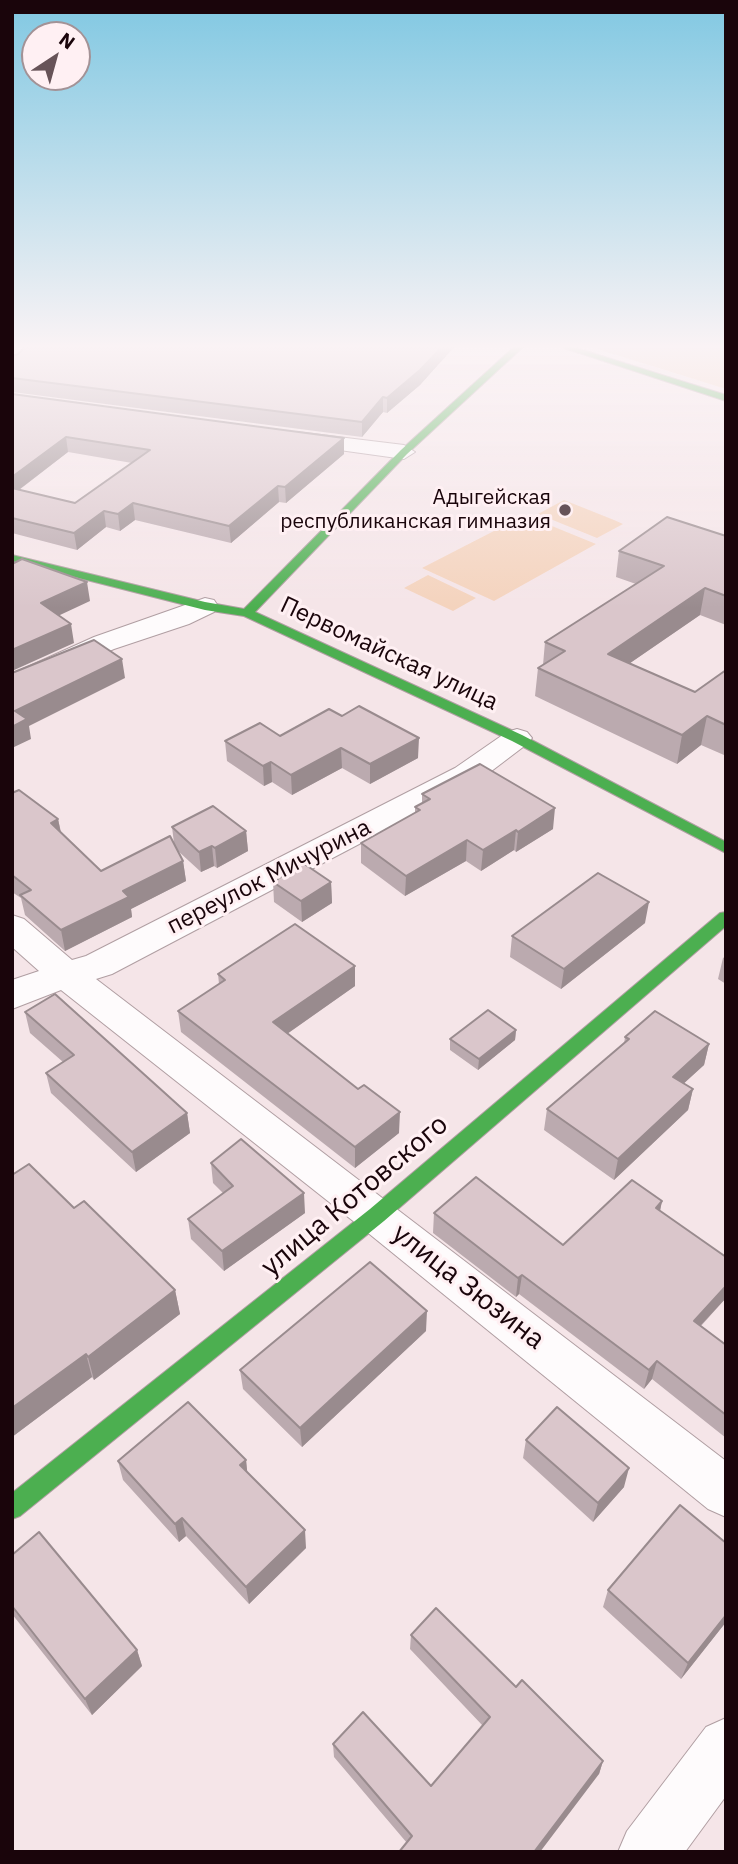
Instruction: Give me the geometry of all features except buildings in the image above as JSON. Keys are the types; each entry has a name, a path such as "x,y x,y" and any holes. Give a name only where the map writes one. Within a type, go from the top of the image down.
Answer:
{"street":[{"path":"247,612 425,434"},
{"path":"282,436 404,453"},
{"name":"Первомайская улица","path":"12,558 205,606 247,612 517,738 726,848"},
{"path":"12,685 104,643 180,618 205,606"},
{"name":"переулок Мичурина","path":"12,996 32,986 99,965 466,775 517,738"},
{"name":"улица Котовского","path":"12,1508 376,1215 726,917"},
{"name":"улица Зюзина","path":"12,928 66,975 376,1215 726,1492"},
{"path":"648,1852 726,1746"}],"shaded area":[{"path":"564,500 623,524 597,538 538,514"},
{"path":"525,515 596,544 494,601 422,568"},
{"path":"428,575 476,598 453,611 404,588"}],"traffic: fast":[{"path":"247,613 424,434"},
{"path":"12,558 205,606 247,613 517,738 726,848"},
{"path":"12,1508 377,1215 726,917"}],"place":[{"name":"Адыгейская республиканская гимназия","path":"565,510"}]}
